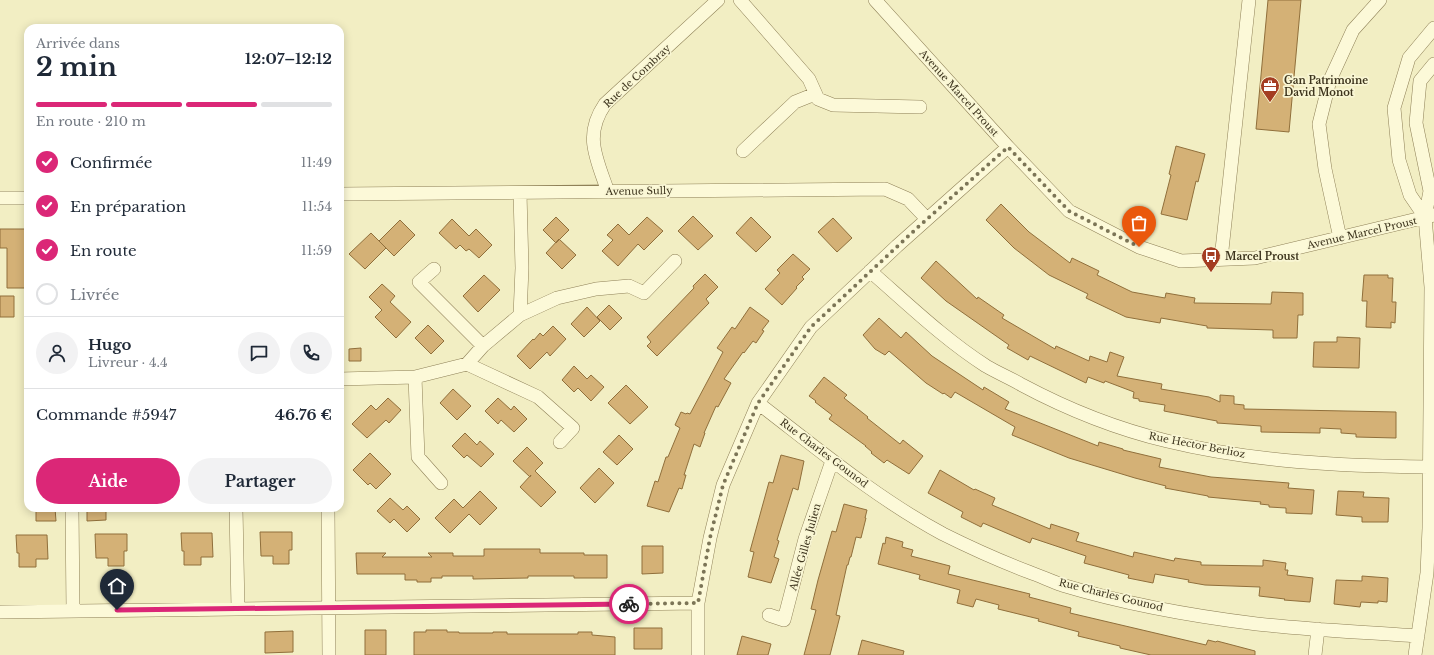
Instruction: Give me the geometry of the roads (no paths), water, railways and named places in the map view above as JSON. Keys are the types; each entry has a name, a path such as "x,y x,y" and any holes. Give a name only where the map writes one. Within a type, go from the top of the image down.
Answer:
{"street":[{"name":"Rue de Combray","path":"608,192 593,147 593,131 597,116 605,104 718,0"},
{"path":"740,0 809,79 818,99 833,105 920,107"},
{"name":"Avenue Marcel Proust","path":"875,0 1008,147 1069,211 1139,247 1182,260 1255,258 1431,216"},
{"path":"1221,259 1249,0"},
{"path":"1340,238 1325,169 1319,124 1330,80 1354,30 1380,0"},
{"path":"1431,216 1410,195 1399,160 1394,108 1409,58 1434,28"},
{"path":"1415,655 1430,572 1431,528 1429,467 1432,425 1430,191 1416,123 1420,80 1434,64"},
{"path":"743,151 795,102 815,94"},
{"path":"698,655 698,603 710,538 723,485 758,403 811,327 870,271 1008,147"},
{"name":"Avenue Sully","path":"344,194 885,189 908,199 927,219"},
{"path":"520,193 522,268 520,315"},
{"path":"0,198 24,198"},
{"path":"344,379 415,378 467,364 483,346 520,315 557,298 596,288 629,286 644,292 675,261"},
{"path":"434,269 419,282 483,346"},
{"name":"Rue Hector Berlioz","path":"870,271 931,326 987,366 1047,398 1106,423 1166,441 1219,452 1276,460 1340,465 1429,467"},
{"path":"467,364 538,397 573,428 560,442"},
{"path":"415,378 418,457 441,483"},
{"name":"Rue Charles Gounod","path":"758,403 832,461 891,503 944,534 1001,561 1061,584 1125,601 1257,624 1418,636"},
{"name":"Allée Gilles Julien","path":"769,615 784,620 806,539 832,461"},
{"path":"72,512 73,611"},
{"path":"236,512 238,609"},
{"path":"328,512 329,655"},
{"path":"0,612 698,603"},
{"path":"1315,655 1318,629"}],"place":[{"name":"Gan Patrimoine David Monot","path":"1270,103"},
{"name":"Marcel Proust","path":"1211,273"}]}
